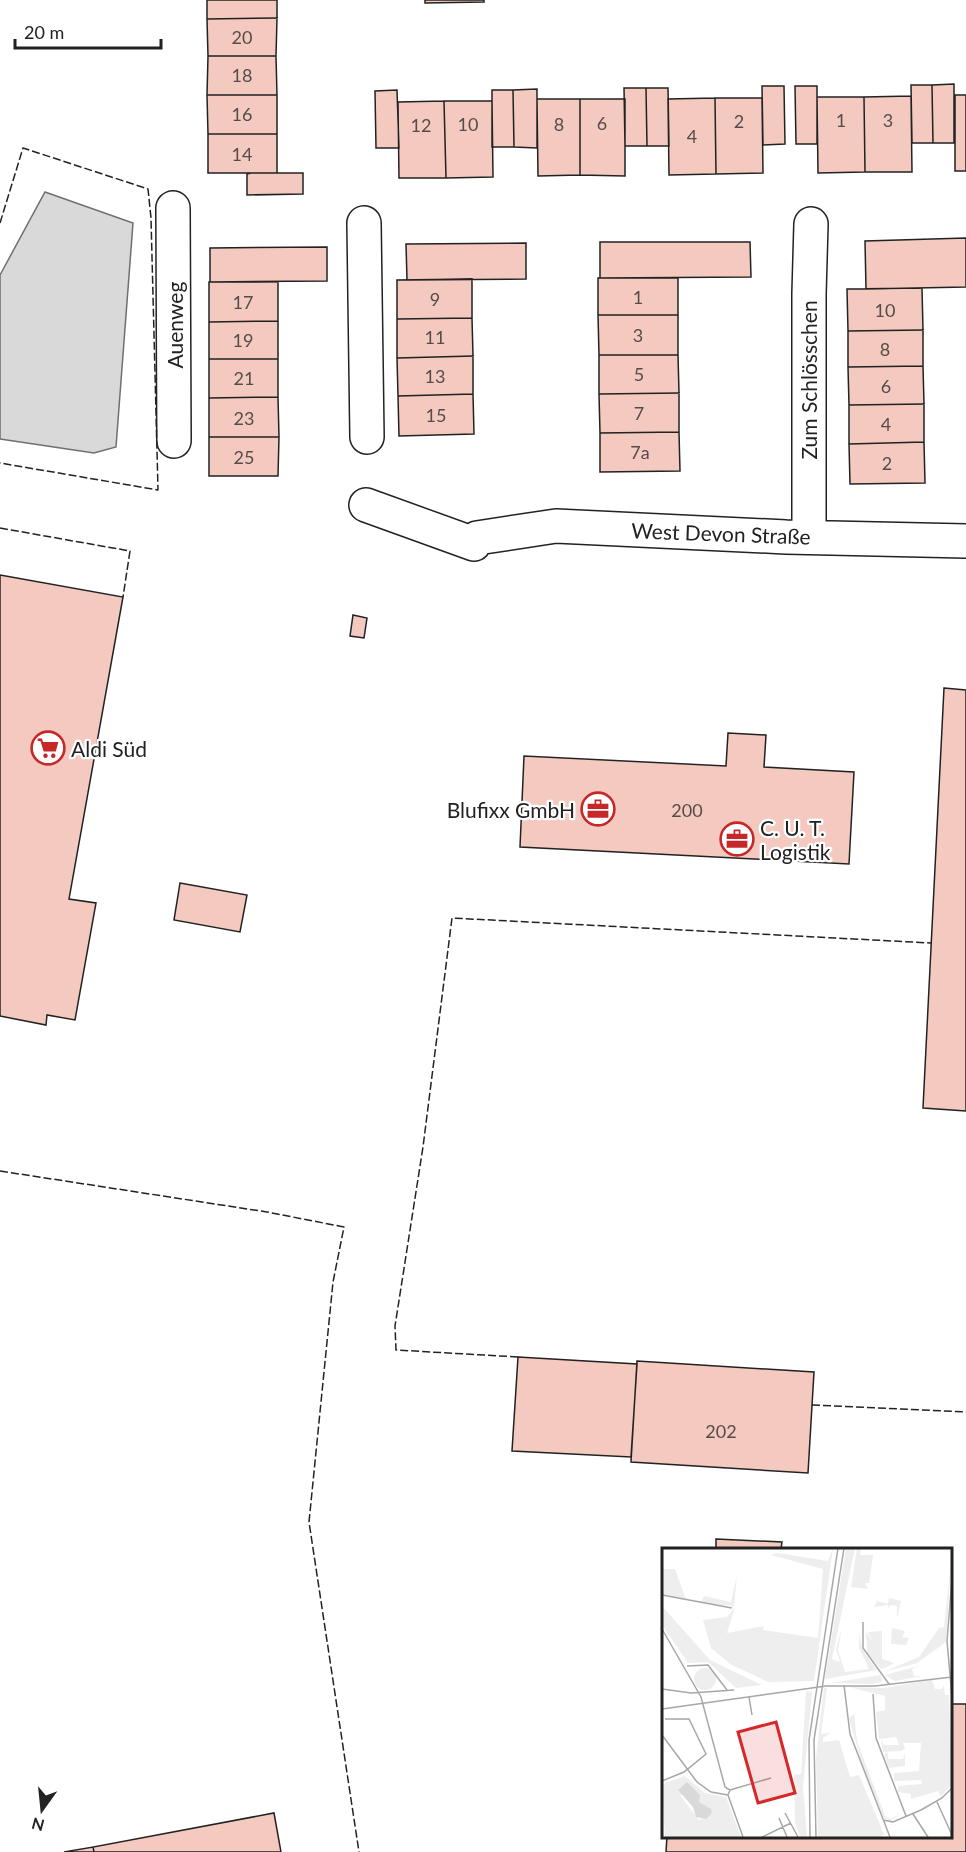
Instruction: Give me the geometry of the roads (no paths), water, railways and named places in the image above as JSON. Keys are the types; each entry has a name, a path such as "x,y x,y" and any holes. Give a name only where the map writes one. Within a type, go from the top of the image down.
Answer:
{"street":[{"name":"Auenweg","path":"173,208 174,441"},
{"path":"364,223 367,437"},
{"name":"Zum Schlösschen","path":"809,537 808,294 811,224"},
{"name":"West Devon Straße","path":"366,505 476,541 556,526 966,541"}],"place":[{"name":"Aldi Süd","path":"48,748"},
{"name":"Blufixx GmbH","path":"598,809"},
{"name":"C. U. T. Logistik","path":"737,839"}]}
